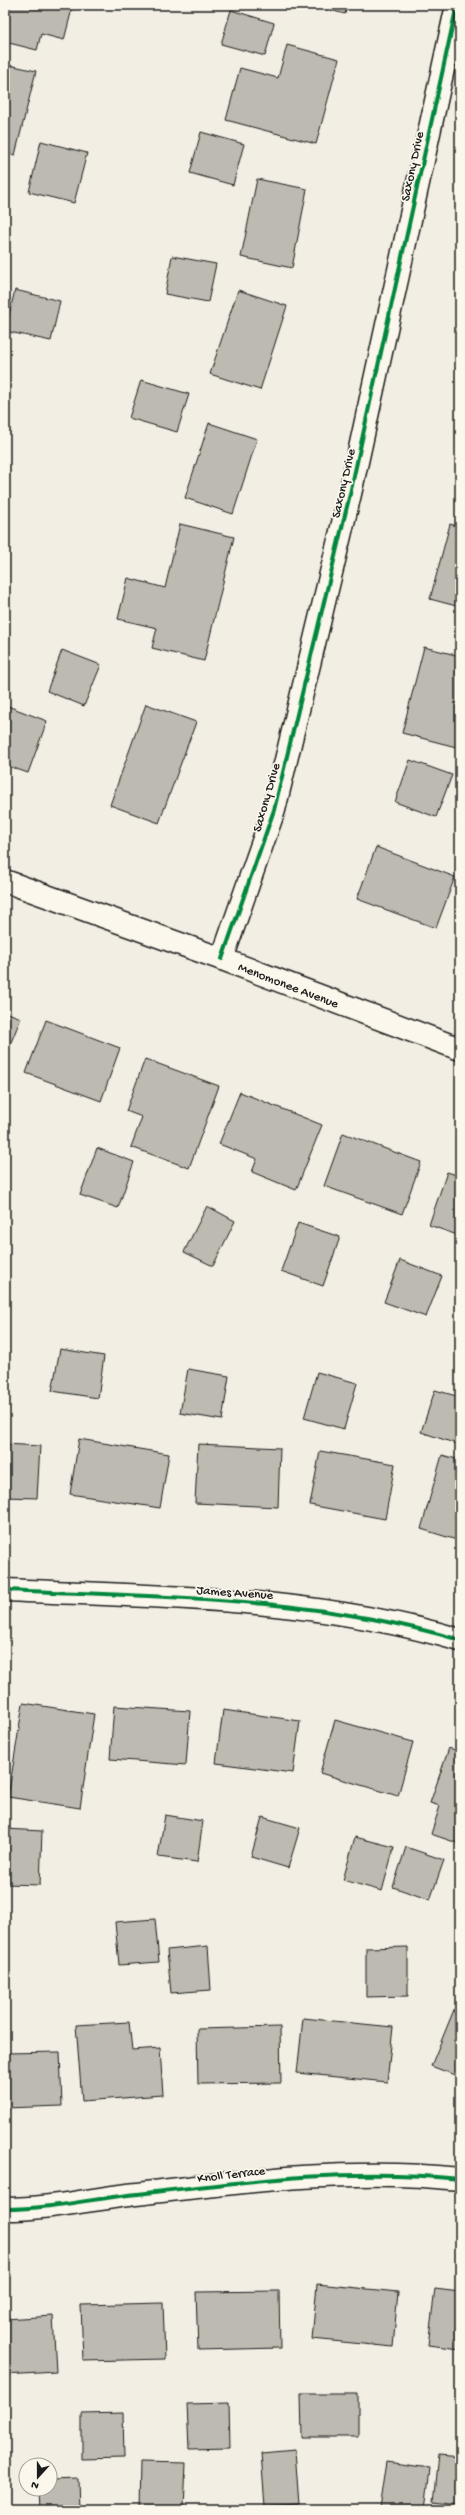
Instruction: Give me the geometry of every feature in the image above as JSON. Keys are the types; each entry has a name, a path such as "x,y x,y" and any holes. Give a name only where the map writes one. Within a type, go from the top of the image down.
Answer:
{"street":[{"name":"Saxony Drive","path":"222,959 276,802 350,494 457,5"},
{"name":"Menomonee Avenue","path":"5,881 222,959 460,1049"},
{"name":"James Avenue","path":"5,1590 249,1601 317,1608 375,1618 460,1640"},
{"name":"Knoll Terrace","path":"5,2209 277,2177 350,2175 430,2176 460,2179"}],"building":[{"path":"5,5 73,5 64,40 41,34 37,50 5,42"},
{"path":"311,5 347,5 345,14"},
{"path":"231,10 274,23 265,56 221,44"},
{"path":"287,45 339,59 316,144 226,120 240,68 278,78"},
{"path":"5,64 36,71 15,155 5,153"},
{"path":"201,132 244,144 233,185 190,173"},
{"path":"41,141 87,153 74,203 29,192"},
{"path":"257,179 307,189 292,268 241,257"},
{"path":"172,256 216,264 208,302 165,294"},
{"path":"15,290 60,301 51,341 5,331"},
{"path":"238,290 287,306 260,390 210,374"},
{"path":"141,380 189,394 177,432 129,418"},
{"path":"209,423 257,439 233,514 185,498"},
{"path":"460,483 460,503 456,502"},
{"path":"180,524 234,537 204,661 152,648 157,628 118,619 128,578 165,588"},
{"path":"450,524 460,527 460,607 430,599"},
{"path":"424,647 460,656 460,748 402,733"},
{"path":"62,650 101,665 84,706 47,691"},
{"path":"146,704 196,722 159,823 110,805"},
{"path":"5,705 47,721 28,773 5,765"},
{"path":"410,760 452,775 436,817 395,802"},
{"path":"376,847 455,877 436,928 357,899"},
{"path":"5,1012 21,1018 5,1057"},
{"path":"46,1020 120,1048 101,1101 26,1073"},
{"path":"145,1059 219,1086 189,1168 131,1147 142,1117 126,1111"},
{"path":"240,1092 322,1125 296,1190 252,1172 257,1159 219,1144"},
{"path":"343,1133 421,1162 402,1214 324,1186"},
{"path":"97,1148 134,1162 118,1208 80,1195"},
{"path":"447,1172 460,1176 460,1236 429,1225"},
{"path":"207,1206 235,1221 213,1266 184,1252"},
{"path":"298,1223 340,1237 323,1286 281,1271"},
{"path":"400,1260 442,1276 426,1317 384,1302"},
{"path":"60,1349 104,1356 98,1398 52,1391"},
{"path":"188,1369 229,1376 222,1420 180,1413"},
{"path":"317,1372 357,1383 344,1429 304,1418"},
{"path":"435,1390 460,1397 460,1445 421,1432"},
{"path":"79,1439 169,1454 160,1508 70,1494"},
{"path":"5,1444 40,1446 37,1498 5,1497"},
{"path":"198,1444 280,1448 278,1507 195,1503"},
{"path":"320,1451 395,1464 385,1519 310,1505"},
{"path":"442,1455 460,1460 460,1541 421,1529"},
{"path":"23,1703 94,1714 80,1808 8,1797"},
{"path":"114,1706 190,1711 186,1765 110,1759"},
{"path":"223,1710 300,1721 293,1773 216,1763"},
{"path":"335,1720 413,1742 398,1796 320,1773"},
{"path":"449,1748 460,1752 460,1844 431,1834 440,1806 430,1803"},
{"path":"165,1815 203,1821 197,1862 158,1857"},
{"path":"262,1817 300,1828 288,1868 251,1857"},
{"path":"5,1829 42,1831 40,1885 5,1884"},
{"path":"355,1837 394,1847 382,1891 343,1880"},
{"path":"406,1847 444,1860 430,1900 393,1887"},
{"path":"155,1919 159,1962 119,1965 115,1922"},
{"path":"208,1946 211,1990 171,1993 167,1950"},
{"path":"408,1947 408,1996 366,1997 366,1948"},
{"path":"460,1995 460,2077 431,2066"},
{"path":"303,2018 393,2027 387,2082 297,2073"},
{"path":"129,2022 132,2050 160,2048 163,2095 82,2101 76,2025"},
{"path":"280,2027 281,2083 198,2084 197,2029"},
{"path":"60,2052 62,2106 5,2108 5,2053"},
{"path":"317,2284 398,2292 393,2347 312,2339"},
{"path":"435,2289 460,2292 460,2349 428,2345"},
{"path":"279,2291 280,2348 198,2350 196,2292"},
{"path":"163,2303 165,2359 83,2361 81,2305"},
{"path":"53,2316 56,2372 5,2375 5,2319"},
{"path":"301,2394 358,2394 358,2437 302,2437"},
{"path":"229,2403 230,2448 189,2449 187,2404"},
{"path":"123,2413 124,2458 82,2459 82,2414"},
{"path":"295,2450 299,2505 265,2507 261,2453"},
{"path":"439,2456 460,2458 460,2505 434,2502"},
{"path":"140,2462 186,2463 184,2510 139,2509"},
{"path":"386,2462 430,2468 425,2510 379,2509"},
{"path":"78,2479 79,2510 39,2510 38,2497 58,2497 58,2480"}],"cycle path":[{"path":"222,959 274,810 350,494 457,5"},
{"path":"5,1590 177,1597 291,1607 348,1615 404,1626 460,1640"},
{"path":"5,2209 51,2206 128,2195 253,2181 335,2175 418,2176 460,2179"}]}
